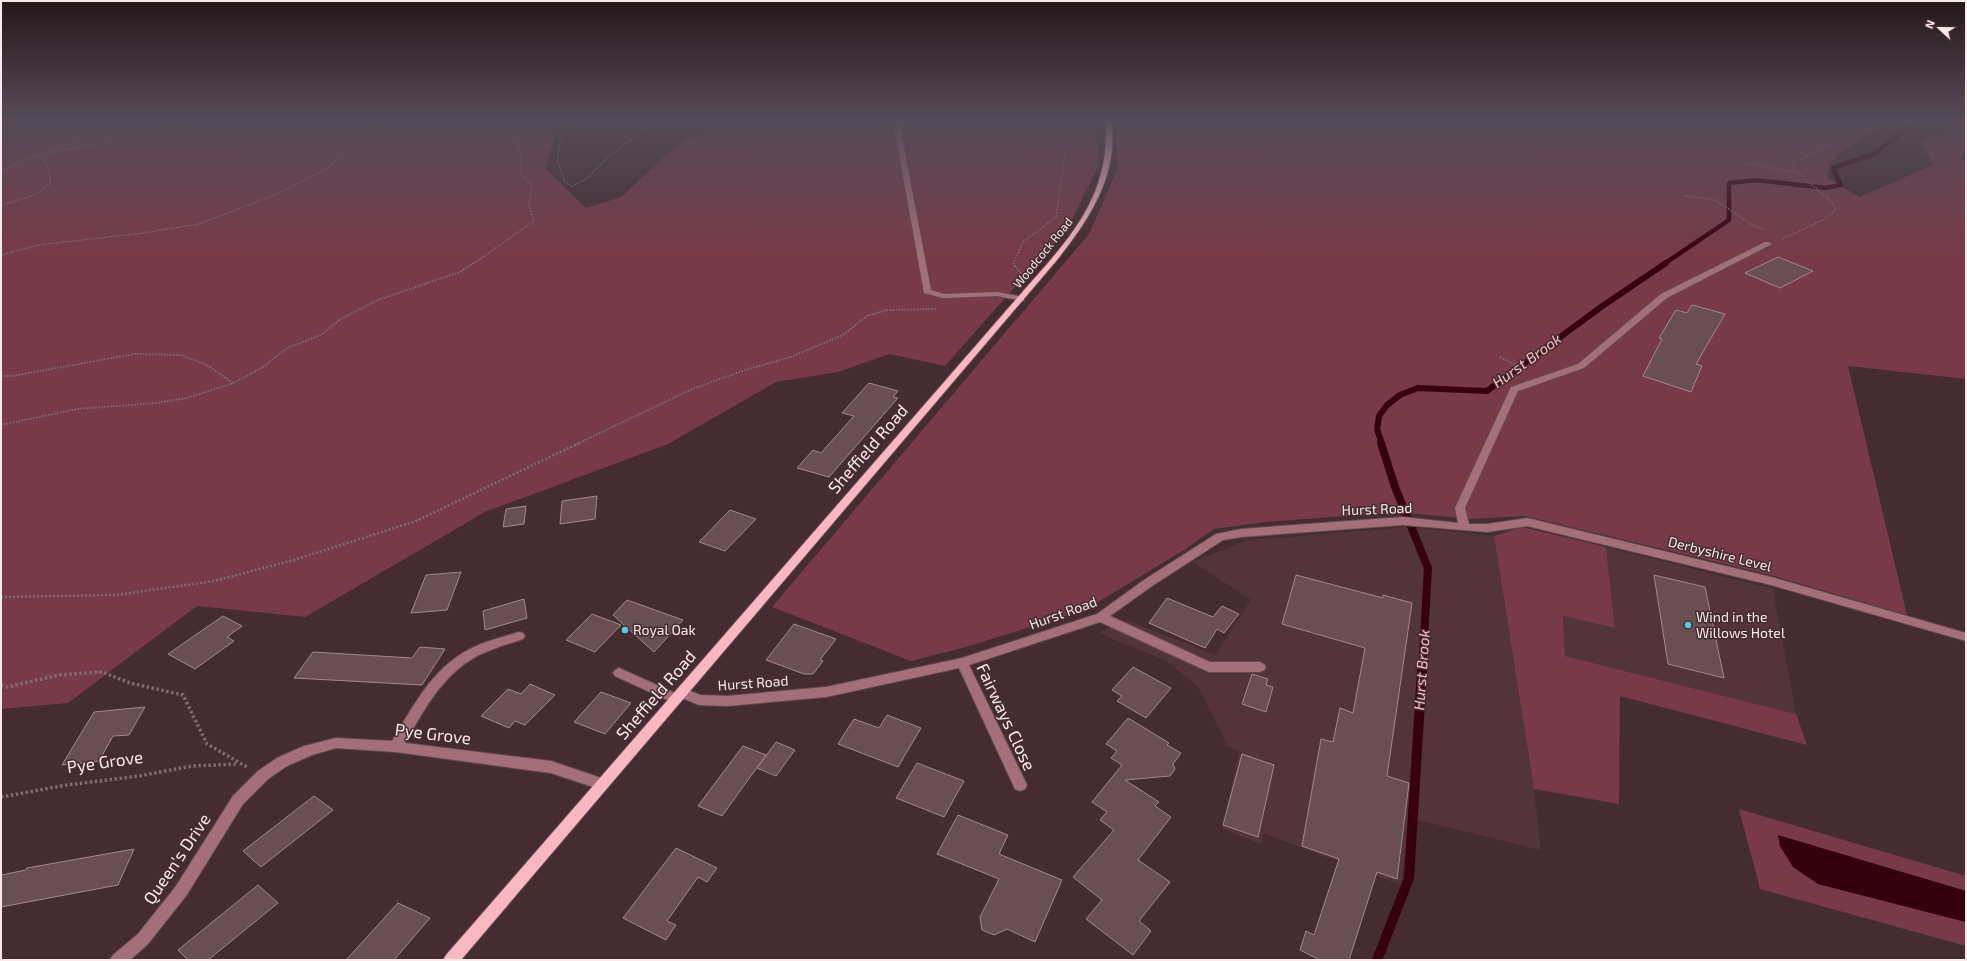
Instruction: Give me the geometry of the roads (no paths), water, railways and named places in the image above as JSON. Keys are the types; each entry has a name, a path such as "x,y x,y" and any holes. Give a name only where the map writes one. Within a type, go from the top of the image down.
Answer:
{"main road":[{"name":"Woodcock Road","path":"950,379 1021,298 1081,226 1104,180 1108,166"},
{"name":"Sheffield Road","path":"451,960 950,379"}],"street":[{"path":"904,166 927,291 944,296 997,294 1021,298"},
{"path":"1464,527 1460,508 1514,389 1581,366 1664,296 1768,244"},
{"name":"Hurst Road","path":"619,673 679,695 699,700 727,702 826,692 962,663 1101,617 1148,583 1220,537 1241,533 1403,521 1464,527"},
{"name":"Derbyshire Level","path":"1464,527 1487,528 1527,522 1771,581 1966,637"},
{"path":"1101,617 1209,668 1260,667"},
{"path":"396,747 426,697 448,669 472,653 519,636"},
{"name":"Fairways Close","path":"962,663 1020,785"},
{"name":"Pye Grove","path":"263,775 282,762 309,750 336,743 396,747 551,767 602,784"},
{"name":"Queen's Drive","path":"118,960 143,939 181,890 238,800 263,775"}],"waterway":[{"name":"Hurst Brook","path":"1664,264 1729,220 1729,183 1757,180 1826,188 1841,185 1833,168 1839,166"},
{"name":"Hurst Brook","path":"1382,444 1377,429 1379,416 1387,405 1400,395 1418,388 1487,391 1601,307 1666,263"},
{"name":"Hurst Brook","path":"1381,443 1395,487 1428,568 1422,672"},
{"name":"Hurst Brook","path":"1377,960 1409,878 1422,671"}],"place":[{"name":"Wind in the Willows Hotel","path":"1688,625"},
{"name":"Royal Oak","path":"625,630"}]}
